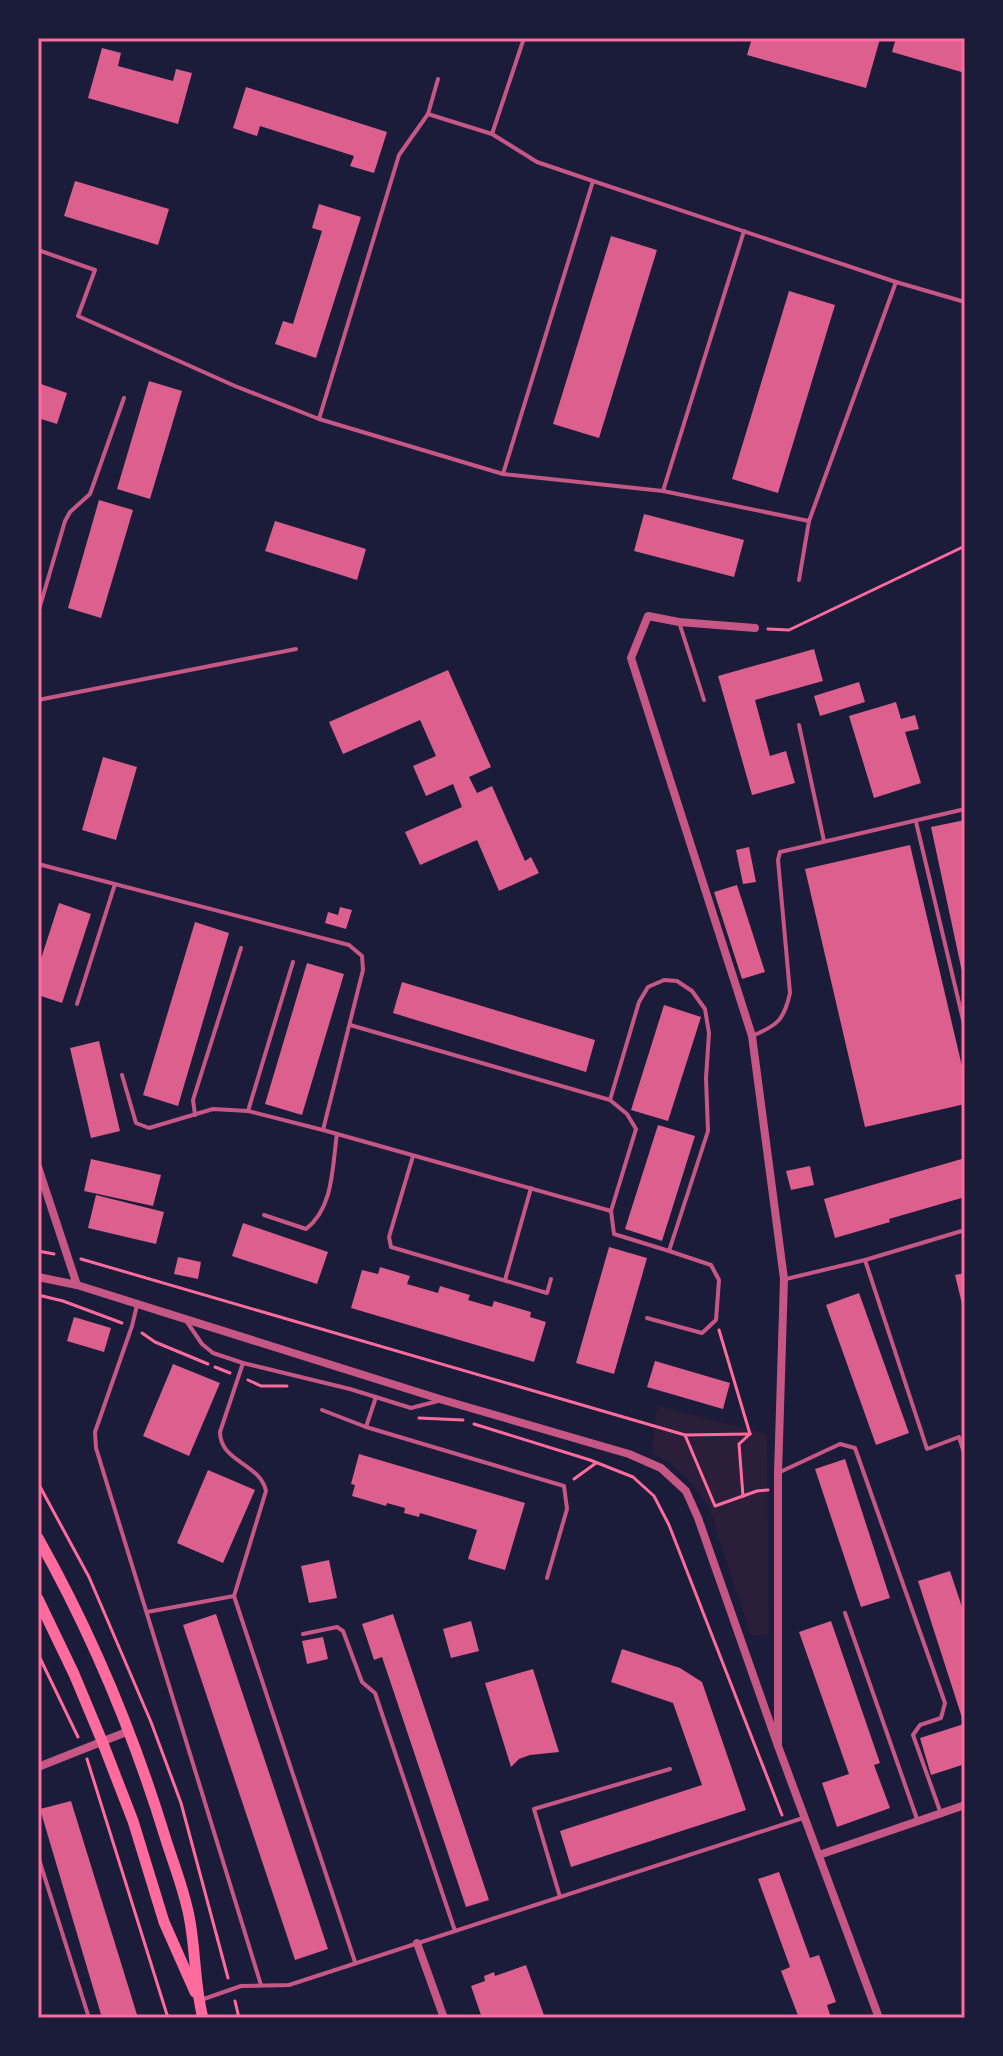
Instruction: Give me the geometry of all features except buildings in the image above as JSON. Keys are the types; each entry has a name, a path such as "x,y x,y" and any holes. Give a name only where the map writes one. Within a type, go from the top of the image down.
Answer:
{"main road":[{"path":"38,1538 100,1660 157,1810 189,1915 203,2018"},
{"path":"38,1599 102,1741 133,1821 164,1922 199,2001"}],"street":[{"path":"755,628 679,622 648,616 631,658 752,1036 784,1279 778,1473 778,1746"},
{"path":"38,1167 77,1285"},
{"path":"38,1277 77,1285 443,1400 629,1454 661,1468 686,1491 698,1518 879,2018"},
{"path":"38,1767 129,1731"},
{"path":"819,1855 965,1805"},
{"path":"417,1943 444,2018"}],"lane":[{"path":"492,134 524,38"},
{"path":"319,419 399,155 428,114 438,79"},
{"path":"428,114 492,134 537,162 896,282 965,302"},
{"path":"503,474 593,181"},
{"path":"663,491 744,231"},
{"path":"38,250 95,270 78,316 235,386 319,419 503,474 663,491 809,521"},
{"path":"799,580 809,521 896,282"},
{"path":"38,613 65,521 70,512 90,494 124,398"},
{"path":"679,622 704,700"},
{"path":"38,700 296,649"},
{"path":"799,725 824,841"},
{"path":"752,1036 781,1021 790,993 778,856 784,851 965,809"},
{"path":"916,822 965,1028"},
{"path":"38,864 349,945 362,956 363,970 323,1130"},
{"path":"77,1004 115,884"},
{"path":"195,1115 193,1100 241,948"},
{"path":"248,1111 293,962"},
{"path":"610,1100 639,1002 648,987 664,980 677,981 692,991 705,1009 709,1033 706,1078 708,1131 669,1251"},
{"path":"350,1025 610,1100 627,1114 636,1129 611,1211 614,1234 711,1265 719,1280 716,1320 702,1333 647,1318"},
{"path":"122,1075 136,1123 149,1128 213,1109 248,1111 611,1211"},
{"path":"264,1215 306,1229 315,1221 328,1197 337,1134"},
{"path":"413,1156 389,1237 391,1247 547,1293 551,1279"},
{"path":"505,1280 531,1188"},
{"path":"784,1279 865,1260 965,1230"},
{"path":"865,1260 927,1449 959,1437 965,1456"},
{"path":"137,1305 95,1432 96,1448 261,1985"},
{"path":"185,1320 202,1344 213,1353 243,1363 411,1408 443,1400"},
{"path":"243,1363 220,1432 220,1442 226,1451 261,1476 266,1491 234,1596 355,1963"},
{"path":"366,1427 376,1397"},
{"path":"322,1410 366,1427 564,1486 567,1509 547,1578"},
{"path":"778,1473 840,1444 855,1448 945,1703 941,1718 920,1725 913,1735 940,1814"},
{"path":"147,1612 234,1596"},
{"path":"845,1613 918,1821"},
{"path":"303,1634 337,1627 343,1631 362,1682 375,1693 455,1931"},
{"path":"560,1897 534,1809 670,1769"},
{"path":"199,2001 241,1986 289,1985 805,1817"},
{"path":"38,1856 89,2018"}],"path":[{"path":"755,628 789,630 965,546"},
{"path":"115,1268 685,1435 750,1434"},
{"path":"38,1295 132,1326"},
{"path":"716,1320 750,1434"},
{"path":"460,1420 633,1477 654,1496 669,1525 785,1824"},
{"path":"743,1496 739,1444 750,1434"},
{"path":"685,1435 715,1506 757,1491 778,1488"},
{"path":"564,1486 596,1463"},
{"path":"38,1483 89,1577 151,1722 181,1803 239,2018"},
{"path":"38,1654 84,1749 168,2018"}],"shaded area":[{"path":"657,1406 767,1434 769,1634 751,1636 709,1507 688,1479 670,1463 652,1454"}]}
